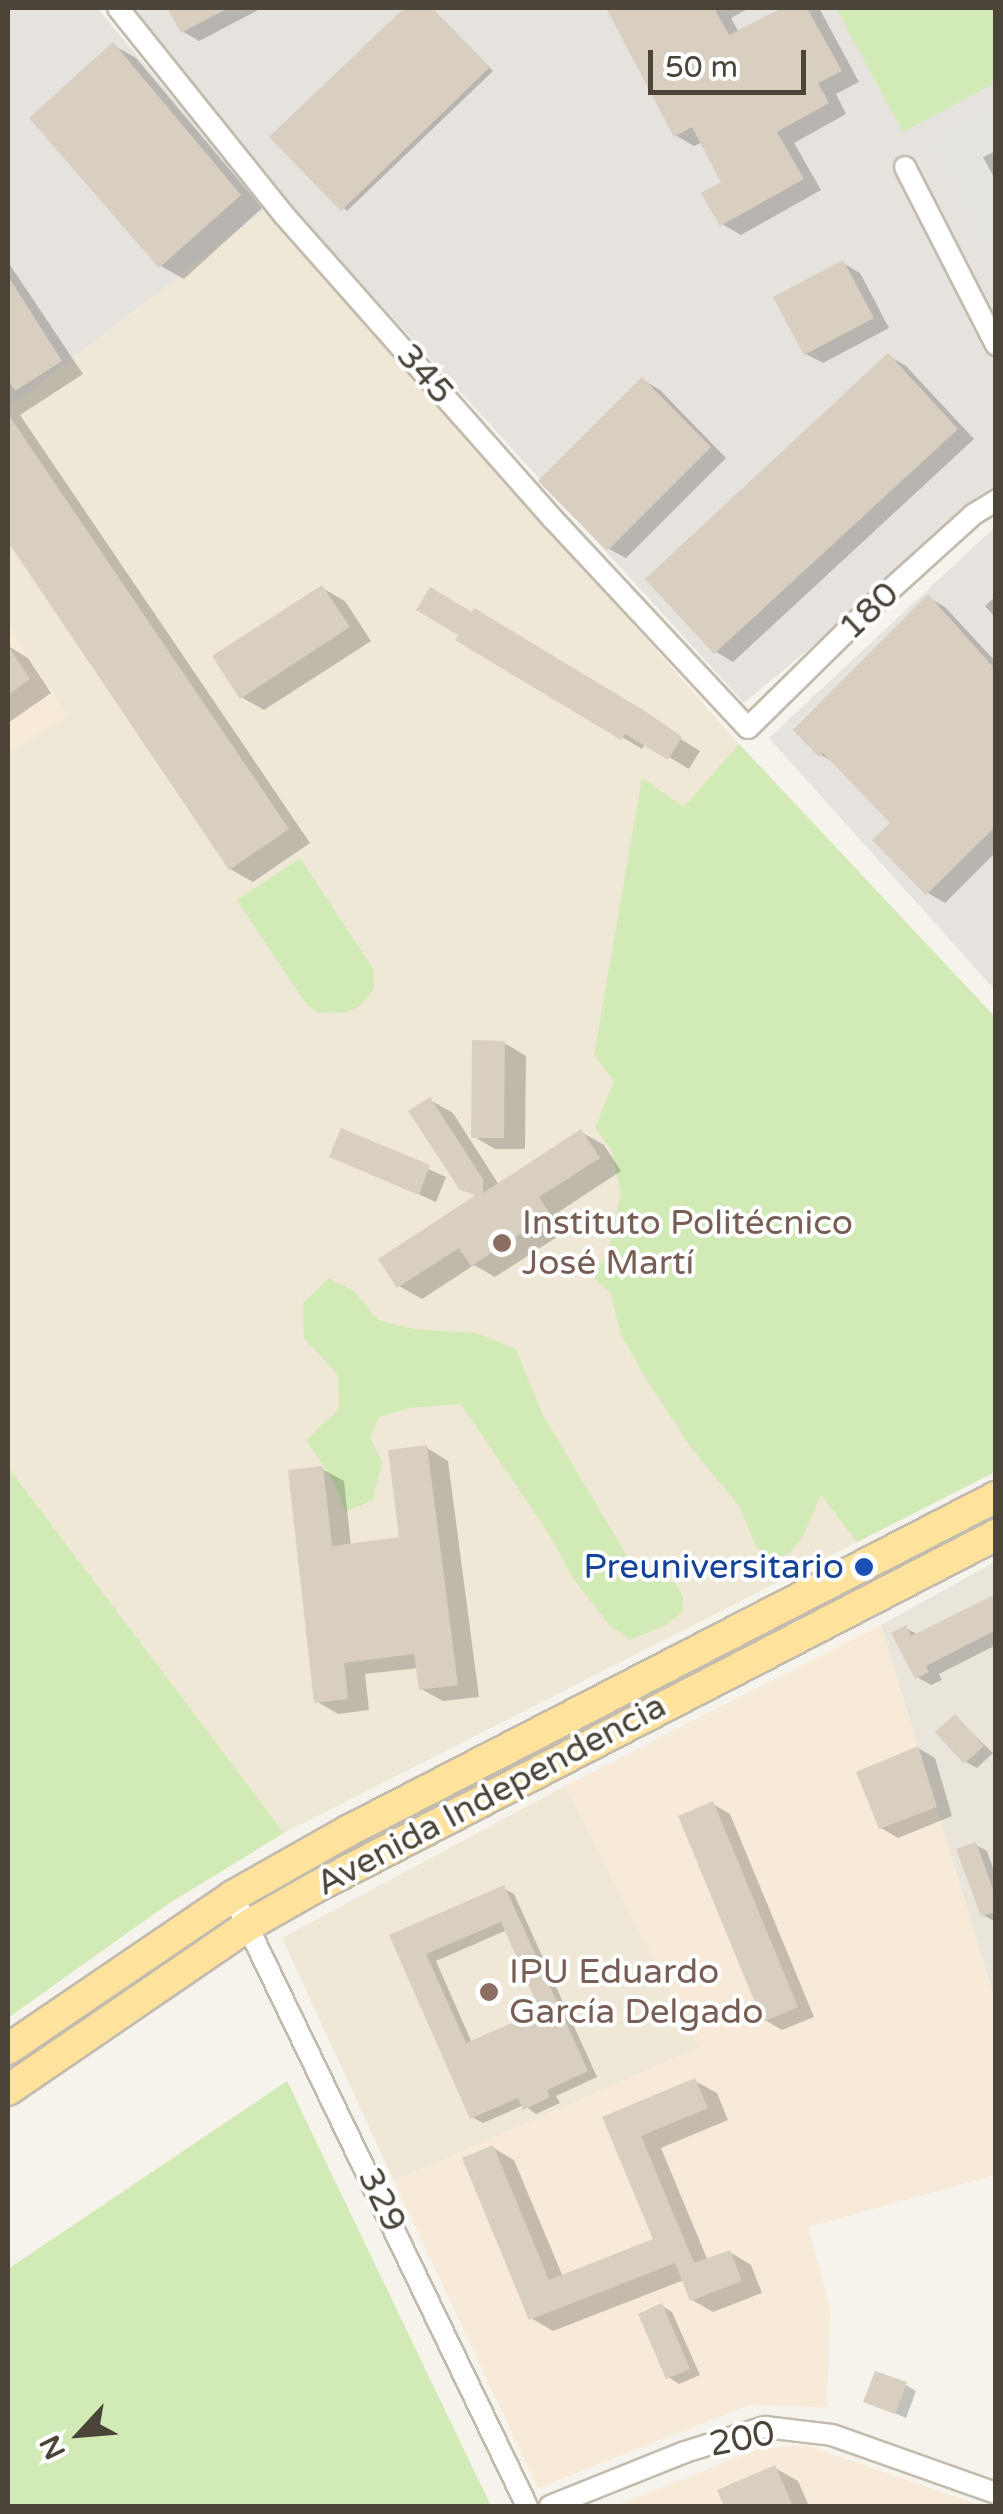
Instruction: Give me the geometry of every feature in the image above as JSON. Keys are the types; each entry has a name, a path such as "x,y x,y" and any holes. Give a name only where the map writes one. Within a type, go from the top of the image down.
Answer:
{"main road":[{"name":"Avenida Independencia","path":"8,2049 232,1896 348,1831 996,1497"},
{"name":"Avenida Independencia","path":"8,2090 249,1925 534,1770 996,1535"}],"street":[{"name":"345","path":"118,8 284,215 552,518 748,728"},
{"path":"905,167 996,346"},
{"name":"180","path":"748,728 870,608 974,514 996,501"},
{"name":"329","path":"232,1896 528,2506"},
{"name":"200","path":"550,2506 685,2452 766,2428 832,2435 996,2492"}],"shaded area":[{"path":"8,8 97,8 267,209 8,408"},
{"path":"133,8 995,8 995,494 744,703 269,182"},
{"path":"995,106 995,261 929,144"},
{"name":"Instituto Politécnico José Martí","path":"267,209 739,744 995,1018 995,1472 284,1833 8,1467 8,754 67,716 8,625 8,408"},
{"path":"995,527 995,990 769,738"},
{"path":"8,625 67,717 8,754"},
{"path":"995,1562 995,2000 881,1625"},
{"path":"881,1625 995,2000 995,2175 808,2227 830,2308 827,2407 749,2405 538,2488 394,2181 698,2047 565,1786"},
{"name":"IPU Eduardo García Delgado","path":"565,1786 699,2047 394,2181 282,1938"},
{"path":"806,2445 982,2506 615,2506 758,2449"}],"green space":[{"path":"836,8 995,8 995,83 903,132"},
{"path":"739,744 996,1018 995,1472 857,1542 821,1495 804,1534 789,1554 769,1560 755,1544 739,1506 692,1449 648,1382 621,1335 610,1292 594,1279 609,1247 621,1193 611,1149 595,1128 614,1081 594,1055 642,778 684,807"},
{"path":"300,858 374,970 374,989 360,1006 347,1012 320,1013 307,1005 237,900"},
{"path":"329,1278 355,1292 378,1320 413,1329 476,1333 516,1349 542,1413 639,1576 675,1583 683,1596 683,1612 664,1626 630,1640 610,1626 572,1577 551,1537 461,1404 409,1408 379,1417 370,1438 382,1462 373,1500 346,1512 331,1477 306,1440 339,1409 338,1375 304,1338 303,1303"},
{"path":"8,1467 284,1833 168,1904 8,2018"},
{"path":"287,2081 491,2506 8,2506 8,2269"}],"building":[{"path":"167,8 228,8 181,33"},
{"path":"404,8 432,8 490,67 341,211 269,137"},
{"path":"606,8 714,8 729,35 782,8 807,8 842,71 818,83 829,103 777,132 804,179 720,226 701,193 721,182 692,127 674,137"},
{"path":"113,42 241,195 159,268 29,118"},
{"path":"843,260 874,318 804,355 773,297"},
{"path":"8,276 62,361 15,391 8,380"},
{"path":"888,353 958,429 714,654 645,579"},
{"path":"642,377 711,447 607,551 538,481"},
{"path":"8,414 289,829 229,870 8,542"},
{"path":"322,585 350,627 240,699 212,656"},
{"path":"430,587 472,612 474,608 682,737 668,760 625,734 621,740 455,640 458,635 416,610"},
{"path":"928,594 996,670 996,826 926,895 872,840 890,823 823,753 819,757 793,730"},
{"path":"8,646 30,679 8,695"},
{"path":"472,1040 505,1041 504,1138 471,1138"},
{"path":"430,1097 483,1179 483,1193 581,1129 600,1158 539,1197 550,1214 471,1266 459,1248 397,1288 378,1259 476,1195 460,1190 408,1111"},
{"path":"341,1128 430,1165 419,1195 329,1157"},
{"path":"427,1445 458,1685 419,1690 414,1654 344,1663 348,1699 314,1703 288,1470 323,1466 332,1546 399,1537 388,1450"},
{"path":"996,1594 996,1630 926,1666 929,1672 915,1679 891,1633 906,1625 911,1636"},
{"path":"955,1714 984,1746 964,1764 935,1732"},
{"path":"918,1746 937,1807 879,1829 856,1772"},
{"path":"713,1801 798,2007 763,2022 678,1816"},
{"path":"976,1842 996,1898 996,1912 981,1916 956,1849"},
{"path":"504,1885 588,2071 547,2090 550,2097 523,2110 518,2098 470,2119 389,1935","holes":["501,1922 540,2011 466,2043 426,1954"]},
{"path":"695,2078 708,2108 641,2136 694,2263 730,2250 742,2281 690,2301 675,2263 529,2320 462,2158 493,2145 549,2280 653,2239 602,2117"},
{"path":"662,2303 690,2369 666,2379 638,2314"},
{"path":"875,2371 907,2382 895,2414 863,2402"},
{"path":"775,2465 793,2506 724,2506 717,2490"}],"place":[{"name":"Instituto Politécnico José Martí","path":"502,1243"},
{"name":"Preuniversitario","path":"864,1567"},
{"name":"IPU Eduardo García Delgado","path":"489,1992"}]}
